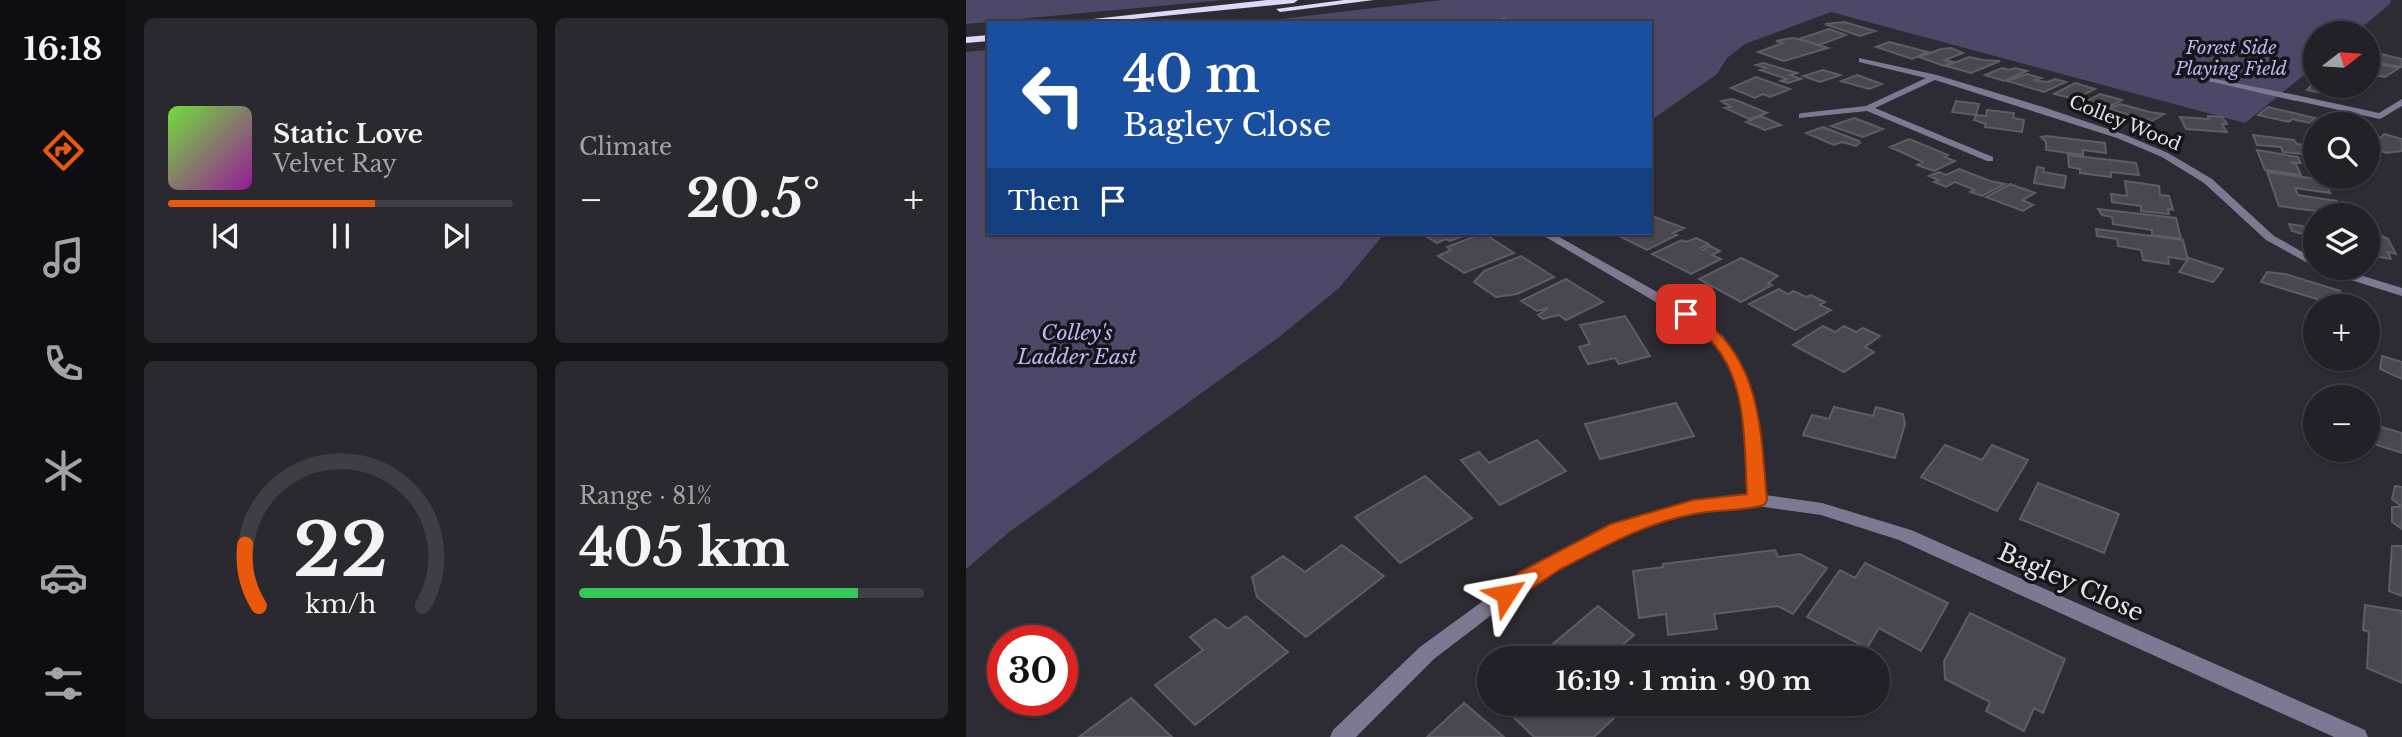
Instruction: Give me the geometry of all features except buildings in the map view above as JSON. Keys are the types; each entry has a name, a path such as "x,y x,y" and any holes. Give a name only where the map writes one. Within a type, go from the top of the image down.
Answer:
{"highway":[{"path":"1082,21 1294,0"},
{"path":"1169,21 1370,0"},
{"path":"966,32 987,29"},
{"path":"966,40 987,38"}],"street":[{"name":"Colley Wood","path":"1862,60 1934,77 2063,117 2165,155 2208,181 2270,238 2303,257"},
{"path":"1802,116 1868,108 1934,77"},
{"path":"2213,80 2380,116 2402,102"},
{"path":"1868,108 1990,159"},
{"path":"1548,235 1686,314 1717,339 1737,370 1749,409 1757,500"},
{"path":"2364,280 2402,292"},
{"name":"Bagley Close","path":"1341,737 1427,653 1525,579 1618,530 1693,507 1757,500 1822,509 1905,535 2357,737"}],"green space":[{"path":"966,0 1224,0 987,21 966,24"},
{"name":"Forest Side Playing Field","path":"1442,0 2391,0 2390,4 2369,21 2303,21 2303,76 2245,123 1831,12 1745,44 1727,58 1717,74 1652,120 1652,21 1264,21"},
{"name":"Colley's Ladder East","path":"987,50 987,235 1383,235 1339,288 1279,337 1008,533 966,569 966,52"}],"route":[{"path":"1506,594 1525,579 1618,530 1693,507 1757,500 1749,409 1737,370 1717,339 1686,314"}]}
